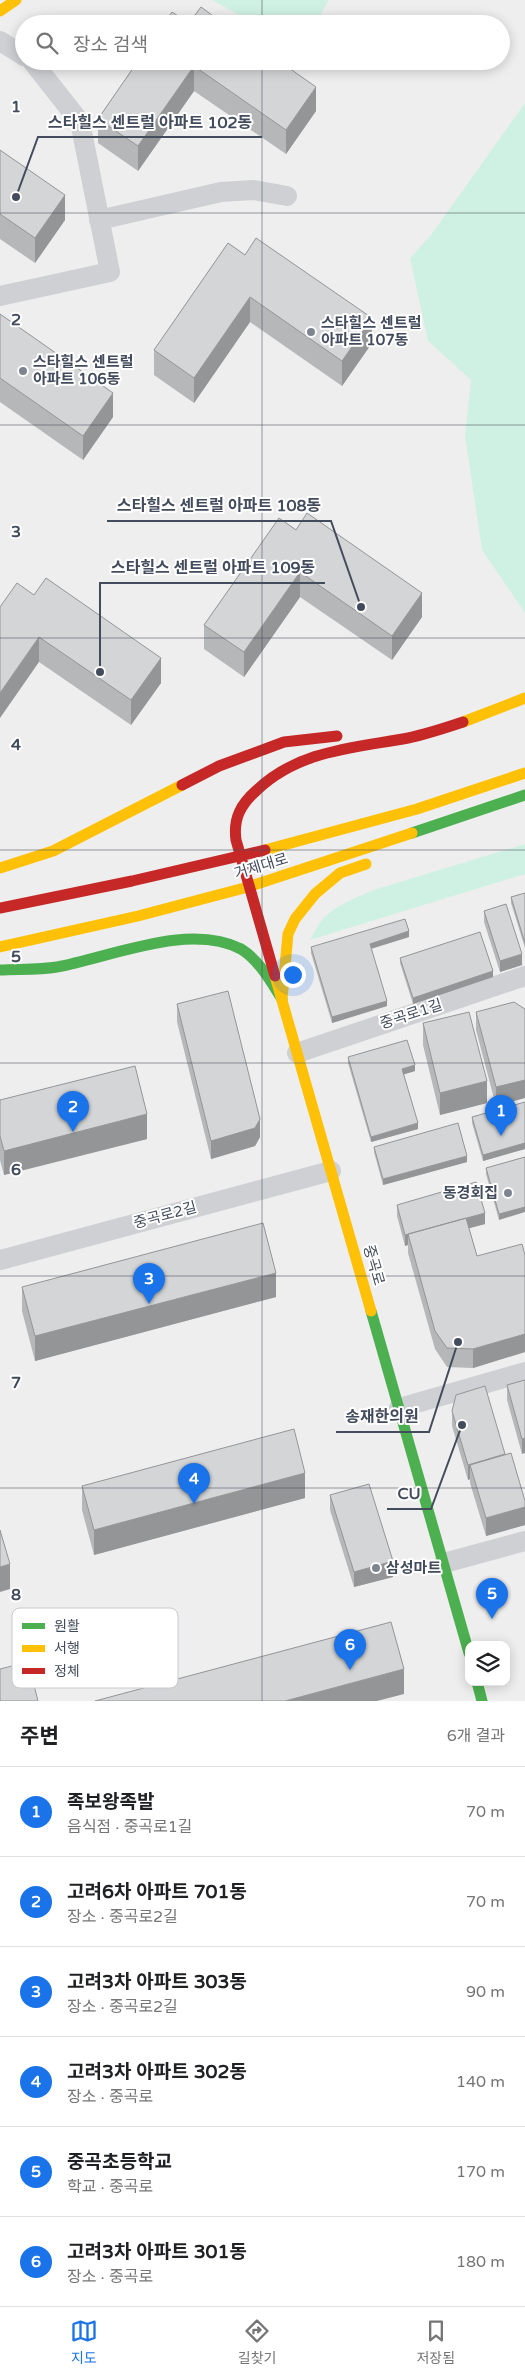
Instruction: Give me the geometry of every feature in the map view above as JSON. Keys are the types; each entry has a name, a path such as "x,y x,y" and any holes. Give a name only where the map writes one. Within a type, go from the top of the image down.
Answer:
{"street":[{"path":"0,11 16,0"},
{"path":"0,41 15,50"},
{"path":"0,296 110,272 80,122 39,70"},
{"path":"99,220 221,192 254,190 287,196"},
{"path":"364,734 431,732 525,698"},
{"name":"중곡로","path":"431,732 338,750 307,758 280,770 258,787 240,808 235,821 236,837 248,886 466,1641"},
{"path":"0,868 53,851 219,766 284,742 346,735"},
{"name":"거제대로","path":"0,908 163,875 240,856 470,794 525,773"},
{"name":"거제대로","path":"0,947 138,916 248,886 525,795"},
{"path":"282,999 288,934 295,918 315,894 340,873 377,861"},
{"path":"0,970 56,967 132,949 200,938 240,949 260,967 282,999"},
{"name":"중곡로1길","path":"297,1052 525,976"},
{"name":"중곡로2길","path":"0,1260 331,1171"},
{"path":"399,1408 525,1372"},
{"path":"444,1563 525,1541"},
{"path":"478,1686 482,1701"}],"green space":[{"path":"212,0 329,0 320,15 239,15"},
{"path":"525,103 525,613 482,550 465,436 471,380 428,341 410,258 431,235"},
{"path":"525,844 525,874 310,940 319,924 327,915 340,905 355,898 377,889"}],"building":[{"path":"201,7 212,15 195,15"},
{"path":"132,70 191,70 138,146 98,119"},
{"path":"200,70 292,70 316,87 286,130"},
{"path":"0,150 65,195 35,238 0,214"},
{"path":"256,238 372,318 342,361 250,297 194,378 154,350 228,243 245,255"},
{"path":"0,314 113,393 83,436 0,378"},
{"path":"307,513 422,593 392,636 300,572 244,652 204,625 279,518 296,530"},
{"path":"46,578 161,658 131,700 39,637 0,693 0,607 17,583 34,595"},
{"path":"525,893 525,943 511,897"},
{"path":"506,904 522,954 500,961 484,911"},
{"path":"405,919 409,931 370,944 387,1001 332,1017 311,947"},
{"path":"480,932 493,971 413,998 400,958"},
{"path":"228,991 260,1119 255,1128 211,1141 177,1004"},
{"path":"514,1002 525,1009 525,1080 496,1087 476,1012"},
{"path":"469,1012 487,1081 440,1093 423,1023"},
{"path":"407,1040 415,1065 402,1069 418,1123 371,1137 348,1057"},
{"path":"135,1066 147,1114 4,1151 0,1136 0,1100"},
{"path":"525,1102 525,1143 483,1155 472,1117"},
{"path":"458,1123 467,1156 383,1179 374,1147"},
{"name":"동경회집","path":"525,1157 525,1207 499,1214 486,1168"},
{"path":"476,1182 485,1213 405,1235 397,1205"},
{"path":"466,1218 477,1256 522,1244 525,1255 525,1334 473,1349 447,1348 435,1331 408,1234"},
{"path":"263,1223 276,1273 35,1336 22,1287"},
{"path":"525,1380 525,1438 522,1439 507,1385"},
{"path":"485,1386 505,1454 468,1465 452,1411 456,1395"},
{"path":"294,1429 305,1473 94,1530 82,1486"},
{"path":"511,1453 525,1501 525,1507 486,1518 470,1465"},
{"path":"369,1484 393,1561 354,1572 330,1495"},
{"path":"0,1530 10,1564 0,1567"},
{"path":"391,1622 404,1669 285,1701 95,1701 144,1688 178,1688 178,1679"},
{"path":"12,1666 12,1688 35,1688 38,1701 0,1701 0,1669"}],"traffic: fast":[{"path":"412,833 525,795"},
{"path":"0,970 57,967 150,944 198,939 220,942 241,949 264,972 282,999"},
{"path":"371,1311 466,1641"},
{"path":"478,1686 482,1701"}],"traffic: slow":[{"path":"0,11 16,0"},
{"path":"463,722 525,698"},
{"path":"265,850 417,809 525,773"},
{"path":"0,868 53,851 182,785"},
{"path":"0,947 138,916 248,887 412,833"},
{"path":"282,999 288,934 295,919 315,894 340,873 366,864"},
{"path":"275,976 371,1311"}],"traffic: jam":[{"path":"275,976 236,840 237,818 243,806 257,790 273,777 291,766 309,759 348,748 436,731 463,722"},
{"path":"182,785 219,766 284,742 337,736"},
{"path":"0,908 132,881 265,850"}],"place":[{"name":"스타힐스 센트럴 아파트 102동","path":"16,197"},
{"name":"스타힐스 센트럴 아파트 107동","path":"311,332"},
{"name":"스타힐스 센트럴 아파트 106동","path":"23,371"},
{"name":"스타힐스 센트럴 아파트 108동","path":"361,607"},
{"name":"스타힐스 센트럴 아파트 109동","path":"100,672"},
{"name":"고려6차 아파트 701동","path":"73,1132"},
{"name":"족보왕족발","path":"501,1136"},
{"name":"동경회집","path":"508,1193"},
{"name":"고려3차 아파트 303동","path":"149,1304"},
{"name":"송재한의원","path":"458,1342"},
{"name":"CU","path":"462,1425"},
{"name":"고려3차 아파트 302동","path":"194,1504"},
{"name":"삼성마트","path":"376,1568"},
{"name":"중곡초등학교","path":"492,1619"},
{"name":"고려3차 아파트 301동","path":"350,1670"}]}
